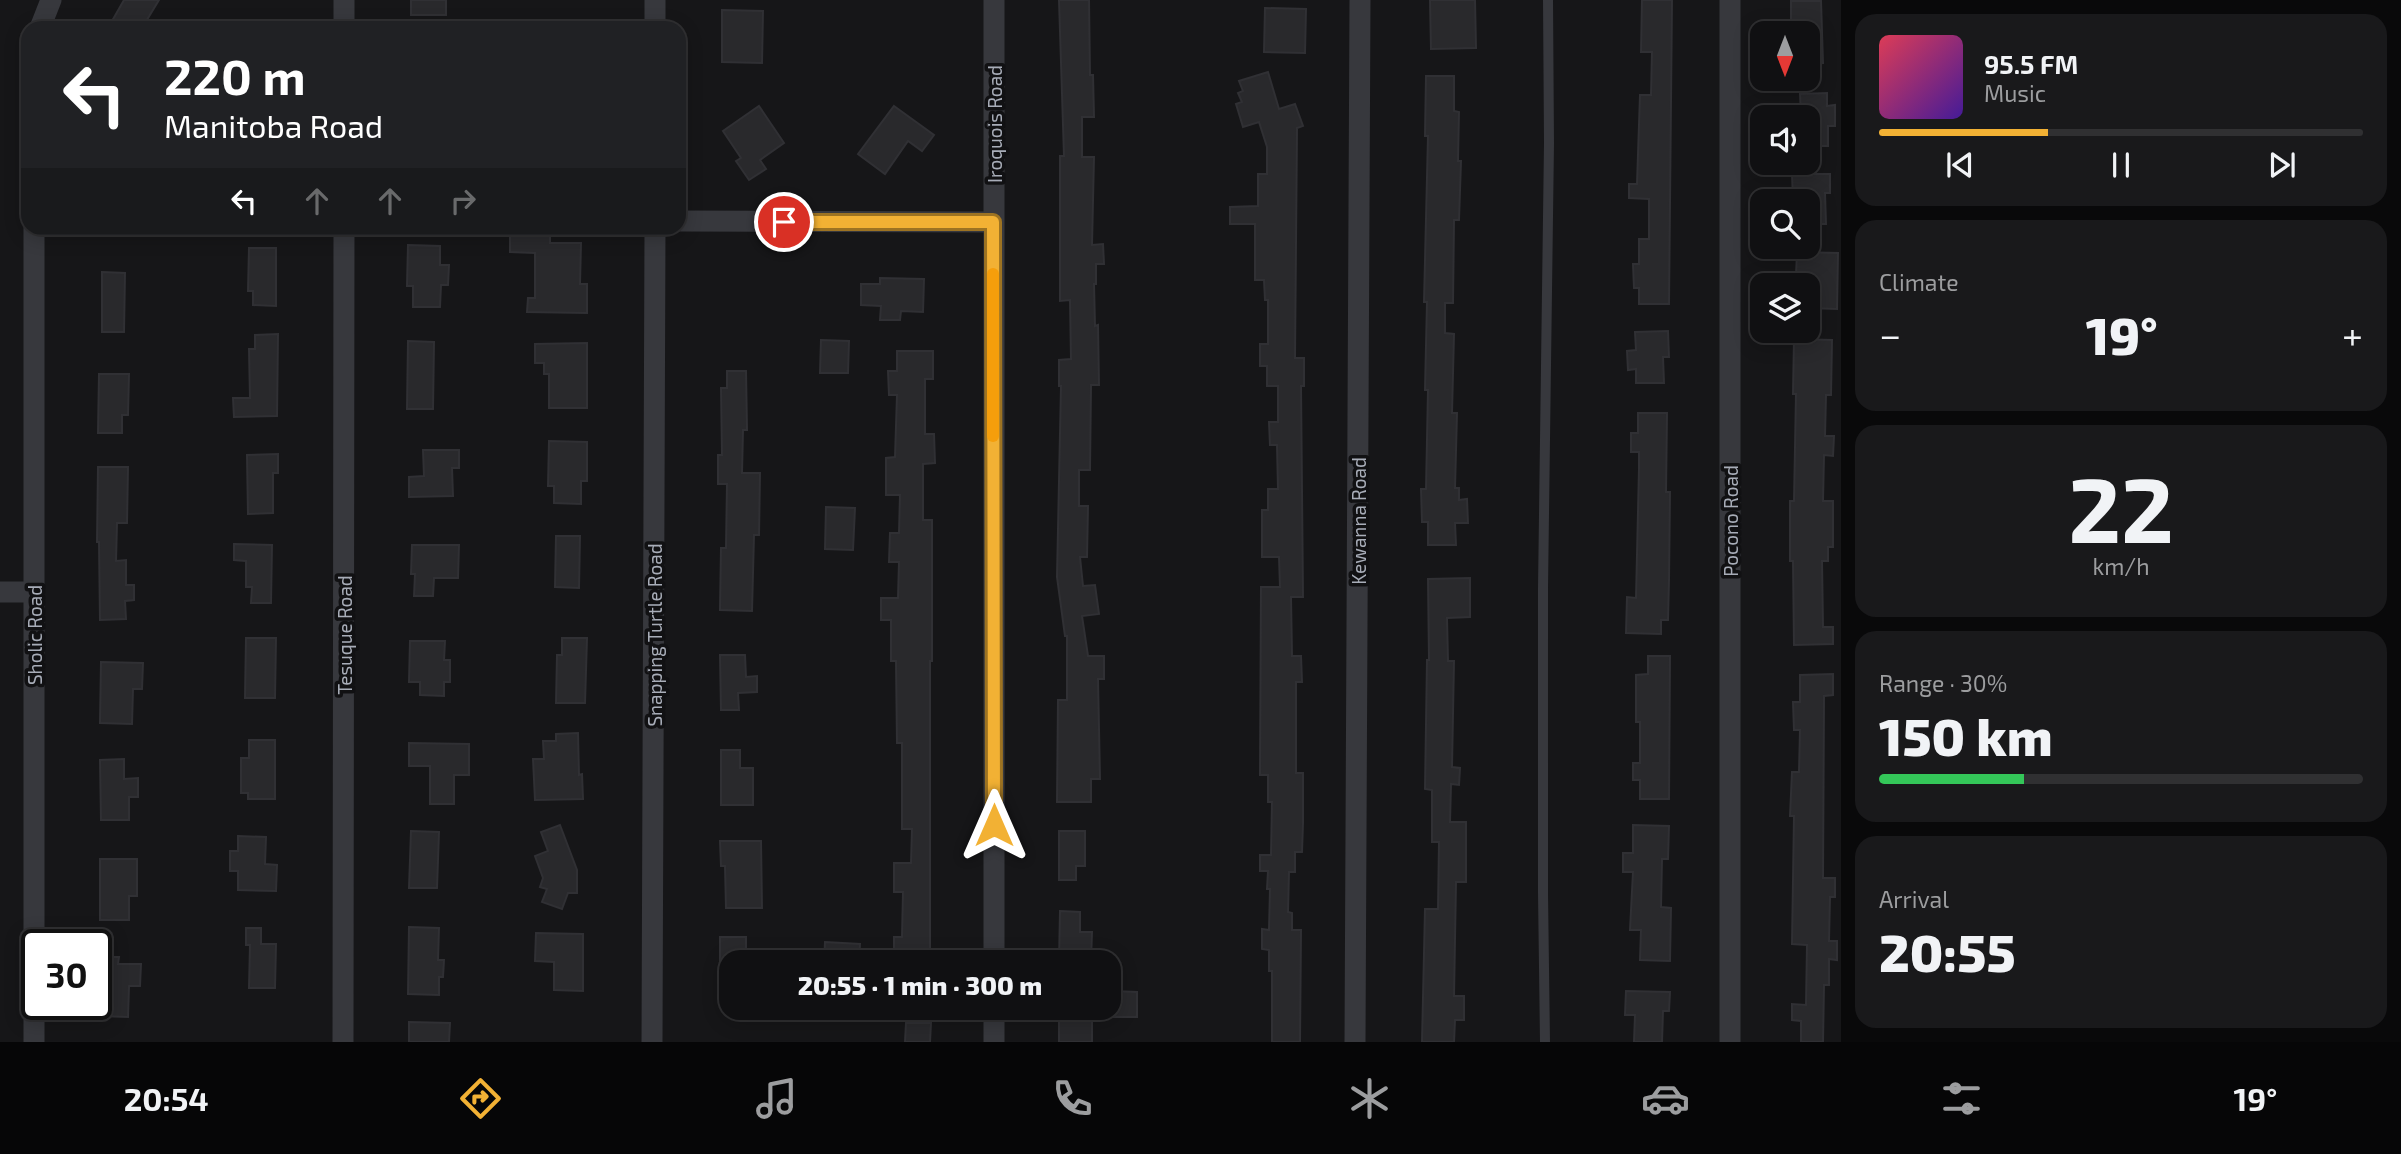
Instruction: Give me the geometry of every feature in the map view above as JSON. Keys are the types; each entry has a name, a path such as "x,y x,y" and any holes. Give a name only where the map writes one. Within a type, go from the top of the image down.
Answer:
{"street":[{"path":"43,21 51,0"},
{"path":"344,0 344,21"},
{"path":"655,0 655,21"},
{"name":"Iroquois Road","path":"994,0 994,950"},
{"name":"Kewanna Road","path":"1355,1042 1360,0"},
{"name":"Pocono Road","path":"1730,0 1730,1042"},
{"path":"686,221 993,222"},
{"name":"Sholic Road","path":"34,235 34,1042"},
{"name":"Tesuque Road","path":"343,1042 344,235"},
{"name":"Snapping Turtle Road","path":"652,1042 655,235"},
{"path":"0,592 34,592"},
{"path":"994,1020 994,1042"}],"lane":[{"path":"1545,1042 1543,574 1549,143 1548,0"}],"building":[{"path":"124,0 159,0 146,21 112,21"},
{"path":"411,0 446,0 446,15 411,15"},
{"path":"1059,0 1089,0 1090,75 1093,75 1094,117 1082,117 1082,157 1094,157 1092,245 1103,244 1104,264 1096,264 1094,284 1099,385 1091,385 1090,470 1079,470 1079,506 1088,506 1087,557 1080,557 1083,586 1095,585 1099,614 1082,616 1088,656 1104,656 1104,679 1098,679 1100,779 1091,779 1091,802 1057,802 1058,700 1067,700 1067,636 1057,577 1061,386 1059,360 1071,359 1070,300 1060,301 1060,156 1064,156"},
{"path":"1430,0 1475,0 1476,48 1431,49"},
{"path":"1642,0 1672,0 1669,304 1639,304 1639,288 1634,288 1633,264 1639,264 1639,239 1649,239 1649,199 1629,198 1629,184 1637,184 1640,95 1651,95 1652,52 1641,52"},
{"path":"1791,1 1821,1 1823,63 1820,63 1820,21 1791,21"},
{"path":"1265,8 1306,9 1305,53 1264,52"},
{"path":"722,10 763,11 762,63 722,62"},
{"path":"1268,72 1279,109 1295,104 1303,126 1297,128 1295,358 1304,358 1304,386 1301,386 1303,597 1291,597 1292,656 1301,656 1302,682 1296,682 1296,773 1303,773 1303,823 1302,852 1295,852 1295,872 1289,872 1288,912 1292,913 1292,930 1301,930 1300,1042 1272,1042 1272,971 1269,971 1269,950 1262,949 1262,929 1269,930 1270,889 1267,889 1268,871 1260,871 1260,855 1271,855 1272,802 1268,802 1268,775 1260,775 1261,587 1280,587 1279,557 1262,557 1262,510 1268,510 1268,489 1278,489 1277,445 1270,445 1269,422 1278,422 1278,386 1267,386 1267,366 1260,366 1260,344 1268,344 1268,300 1265,300 1264,280 1255,280 1255,224 1230,224 1230,207 1258,206 1258,174 1267,174 1267,147 1259,122 1243,127 1236,104 1242,102 1238,93 1243,91 1239,81"},
{"path":"1426,76 1454,76 1454,111 1459,112 1458,161 1461,161 1459,220 1454,220 1453,303 1445,303 1445,333 1454,334 1452,413 1457,413 1455,488 1459,488 1459,500 1467,499 1468,523 1455,523 1456,545 1428,545 1428,522 1422,522 1421,489 1426,489 1428,390 1425,390 1427,302 1424,302 1428,136 1425,136"},
{"path":"1827,93 1827,106 1835,105 1835,126 1828,126 1828,146 1820,146 1820,105 1800,105 1800,94"},
{"path":"759,106 784,143 760,160 766,169 749,180 736,161 741,158 723,131"},
{"path":"894,106 934,135 922,151 908,141 885,174 858,154"},
{"path":"1830,174 1830,193 1825,193 1826,224 1820,224 1820,189 1793,189 1792,175"},
{"path":"510,235 550,235 550,243 581,243 580,284 587,284 587,313 527,312 528,298 535,298 535,253 510,252"},
{"path":"408,245 440,246 440,265 449,265 448,285 441,285 440,307 413,307 413,286 407,286"},
{"path":"249,248 276,248 276,306 253,305 253,291 248,291"},
{"path":"1820,253 1838,253 1837,309 1820,308 1820,273 1796,273 1797,259 1820,259"},
{"path":"102,272 125,273 124,332 102,332"},
{"path":"880,278 924,279 923,312 901,311 900,320 880,320 881,306 861,305 861,284 880,284"},
{"path":"1668,331 1669,357 1663,357 1664,383 1636,383 1636,369 1628,370 1627,351 1636,350 1635,332"},
{"path":"278,334 277,416 234,417 233,398 250,398 249,349 255,349 255,335"},
{"path":"821,340 849,341 848,373 820,373"},
{"path":"1832,340 1831,395 1826,395 1825,436 1834,436 1833,456 1824,455 1823,501 1833,501 1833,547 1828,547 1828,561 1822,561 1823,627 1833,627 1833,644 1794,645 1793,561 1790,561 1790,501 1794,501 1796,394 1793,394 1794,343"},
{"path":"408,341 434,342 433,409 407,409"},
{"path":"587,343 587,408 549,408 549,374 544,374 544,363 535,363 535,344"},
{"path":"897,351 933,351 933,379 925,379 925,434 934,434 935,463 923,464 923,520 932,520 930,950 894,950 894,937 902,937 903,892 894,892 894,863 911,863 912,829 902,829 902,743 897,743 896,661 891,661 891,620 881,620 881,598 898,598 899,562 889,562 890,533 899,533 900,495 886,495 886,458 895,457 897,395 889,395 888,371 897,371"},
{"path":"727,371 746,371 747,430 743,430 742,473 760,473 759,535 754,535 752,611 720,610 721,548 726,548 727,484 718,484 718,455 722,455 721,388 727,388"},
{"path":"99,374 129,374 128,415 122,415 122,433 98,433"},
{"path":"1638,413 1667,413 1666,492 1670,492 1668,620 1661,620 1661,634 1626,633 1627,597 1636,598 1639,452 1631,452 1631,433 1638,433"},
{"path":"549,441 587,442 587,481 581,481 581,504 554,503 554,486 548,486"},
{"path":"423,450 459,450 459,468 452,468 453,496 409,497 409,477 424,476"},
{"path":"278,454 278,473 273,473 273,513 248,514 247,455"},
{"path":"98,467 128,467 127,523 117,523 116,561 126,560 126,585 134,585 134,600 125,601 126,619 100,620"},
{"path":"826,507 855,508 853,550 825,549"},
{"path":"556,536 580,536 579,588 555,587"},
{"path":"234,544 272,545 271,603 251,603 252,587 246,587 246,561 234,560"},
{"path":"412,545 459,545 458,578 434,578 433,596 414,596 415,574 411,574"},
{"path":"1470,578 1470,617 1447,618 1448,661 1454,661 1452,767 1460,768 1459,785 1451,784 1450,822 1466,822 1466,882 1456,882 1454,996 1464,996 1464,1020 1455,1020 1454,1042 1422,1042 1425,909 1438,909 1439,842 1432,842 1432,790 1425,789 1429,660 1428,579"},
{"path":"246,638 276,638 275,698 245,698"},
{"path":"562,638 587,638 585,703 556,703 557,655 562,655"},
{"path":"410,641 445,641 444,660 450,660 450,682 444,682 444,696 420,695 420,682 409,682"},
{"path":"720,655 745,655 746,677 757,676 757,692 738,693 739,710 721,710"},
{"path":"1648,656 1670,656 1669,799 1640,799 1640,780 1633,780 1633,763 1640,763 1640,722 1636,722 1636,675 1648,674"},
{"path":"101,662 143,663 142,689 133,689 132,724 100,723"},
{"path":"1833,674 1833,695 1824,696 1823,878 1835,878 1835,897 1830,897 1829,941 1837,941 1837,960 1829,959 1829,985 1824,985 1823,1042 1801,1042 1801,1021 1792,1020 1792,1004 1806,1005 1807,945 1792,944 1794,816 1790,816 1792,772 1799,772 1800,730 1794,730 1793,702 1800,702 1800,675"},
{"path":"578,733 579,775 582,774 583,799 535,800 533,759 544,759 543,741 556,741 556,734"},
{"path":"249,740 275,740 275,799 248,799 248,793 241,793 241,758 249,758"},
{"path":"409,743 469,744 469,775 454,775 454,804 430,804 430,766 409,766"},
{"path":"721,750 740,750 740,768 753,768 753,805 721,805"},
{"path":"124,759 124,779 138,778 138,797 129,797 129,820 101,820 100,760"},
{"path":"560,825 577,870 577,893 568,893 562,909 542,902 547,889 540,887 543,878 535,856 548,851 541,832"},
{"path":"1633,825 1669,826 1668,859 1662,859 1661,907 1671,908 1670,961 1640,960 1641,930 1630,930 1633,872 1623,872 1623,853 1633,853"},
{"path":"411,831 439,832 437,888 409,888"},
{"path":"1059,831 1085,831 1085,866 1076,866 1076,880 1059,880"},
{"path":"238,836 266,837 265,864 277,865 276,891 238,890 238,871 230,871 230,851 238,851"},
{"path":"720,841 761,841 762,908 726,908 725,866 721,866"},
{"path":"100,859 137,859 137,896 129,896 129,920 100,920"},
{"path":"1060,911 1080,912 1080,932 1092,932 1091,950 1059,950"},
{"path":"409,927 439,928 438,960 444,960 443,977 439,977 439,995 408,994"},
{"path":"246,928 261,928 261,944 276,944 275,988 249,988 250,945 246,945"},
{"path":"536,933 583,934 583,991 554,990 554,962 535,961"},
{"path":"720,937 746,937 746,950 720,950"},
{"path":"825,942 860,944 860,950 825,950"},
{"path":"112,957 119,957 118,964 141,964 140,986 129,986 128,1017 112,1016"},
{"path":"1121,991 1137,992 1137,1017 1121,1017"},
{"path":"1626,991 1670,992 1669,1011 1663,1011 1662,1042 1634,1042 1635,1015 1625,1015"},
{"path":"1059,1020 1092,1020 1092,1042 1059,1042"},
{"path":"409,1022 450,1023 449,1042 409,1042"},
{"path":"906,1023 931,1023 930,1042 905,1042"}],"slow traffic":[{"path":"993,274 993,436"}],"route":[{"path":"784,222 993,222 994,825"}]}
